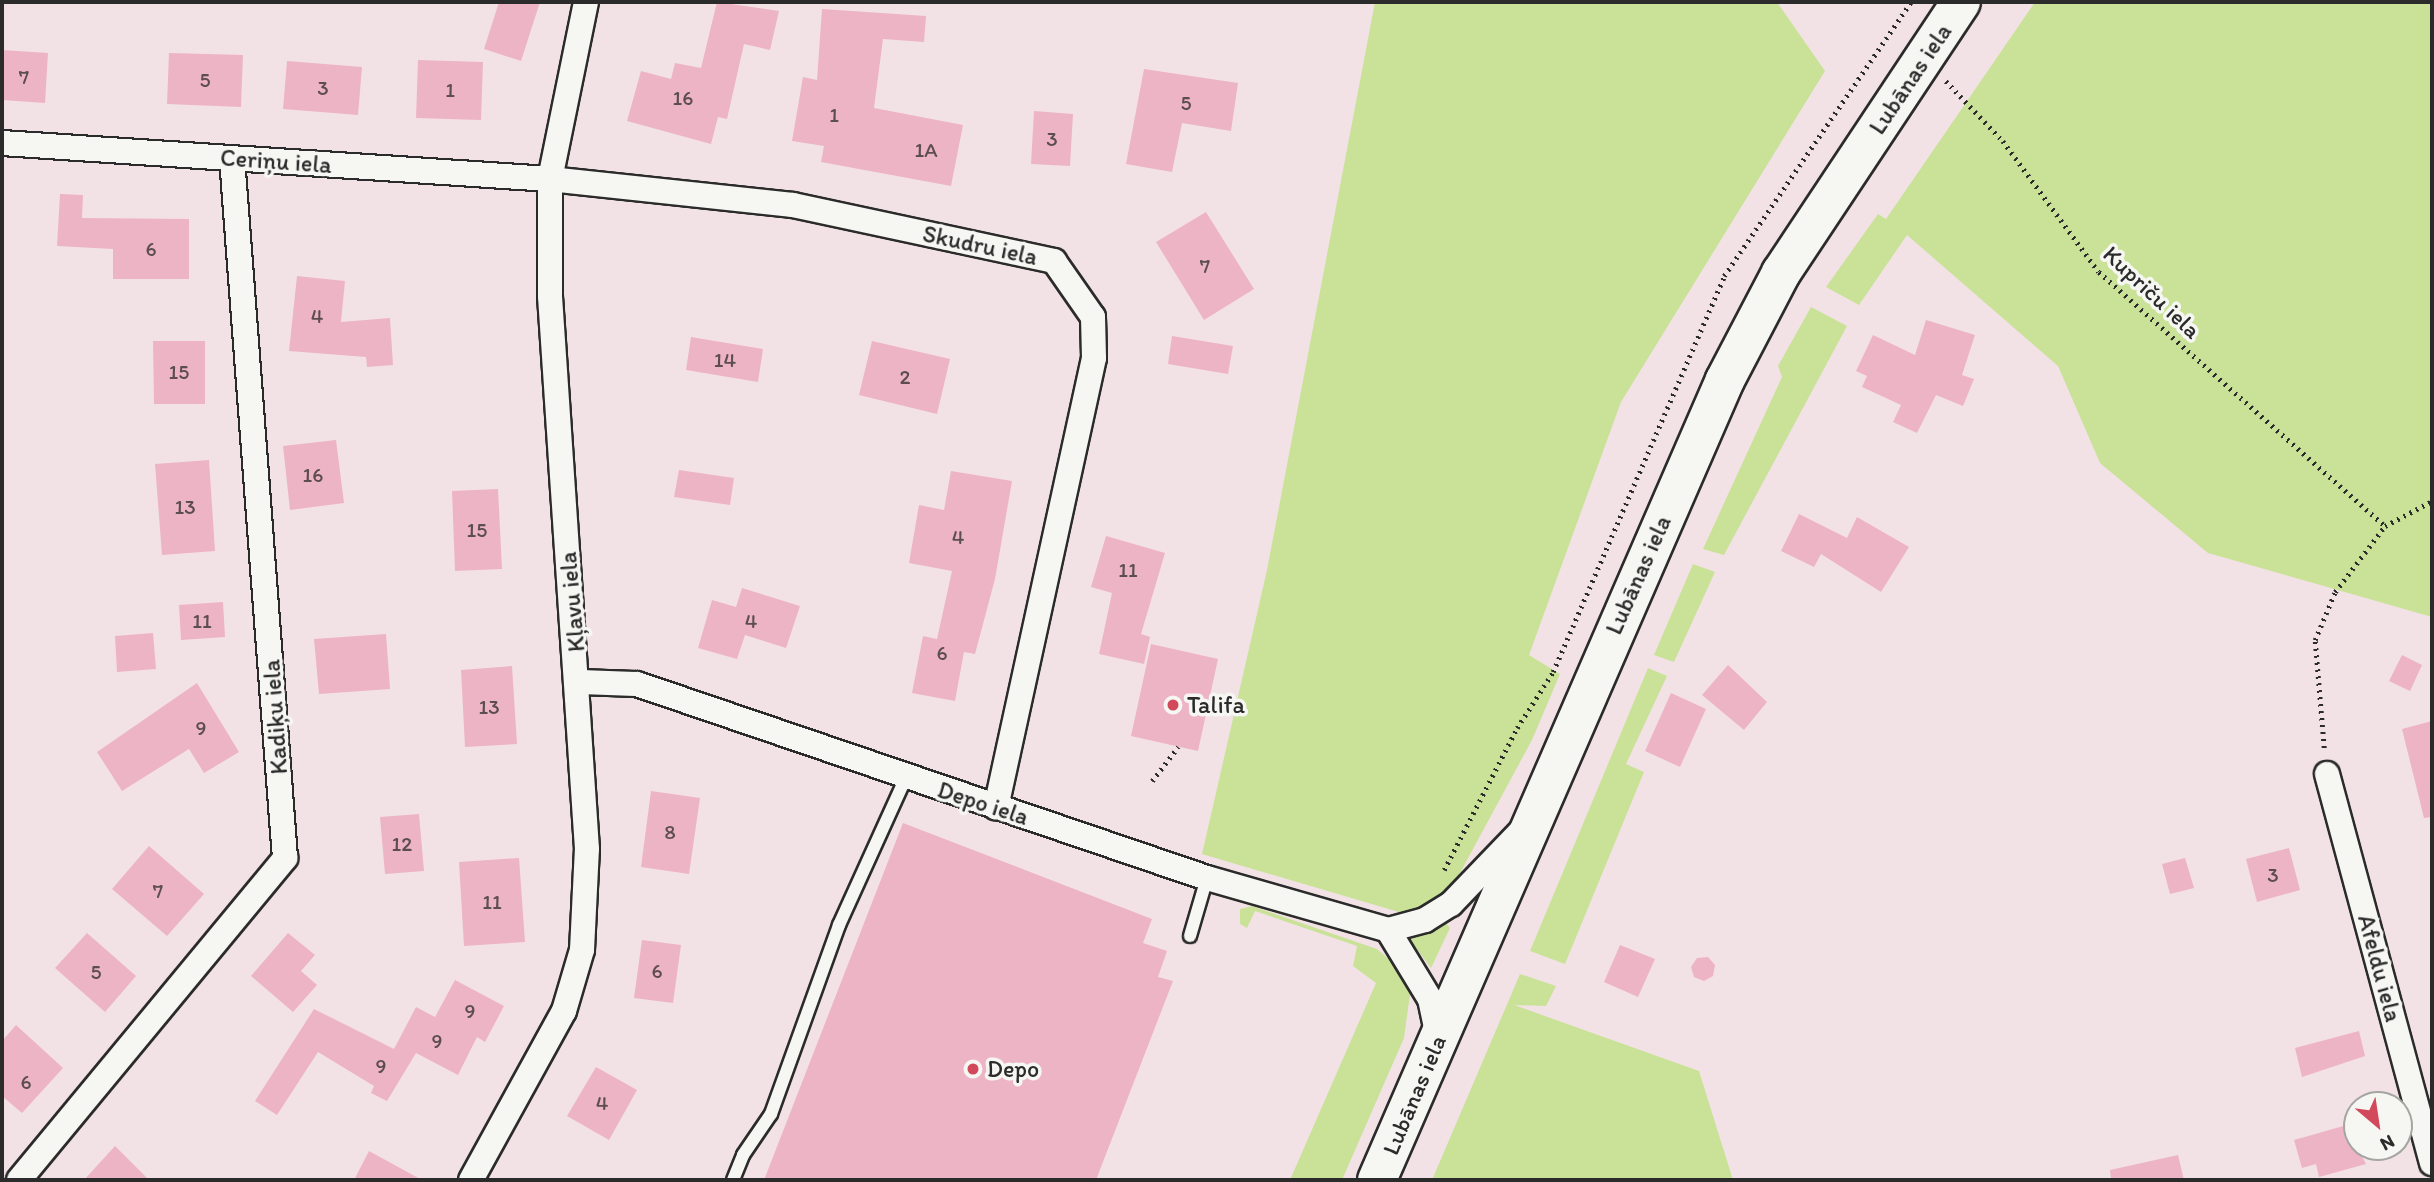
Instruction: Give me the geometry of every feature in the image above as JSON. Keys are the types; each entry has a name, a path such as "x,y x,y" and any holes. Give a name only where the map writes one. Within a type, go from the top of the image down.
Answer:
{"main road":[{"name":"Lubānas iela","path":"1377,1180 1725,380 1781,273 1961,2"}],"street":[{"name":"Kļavu iela","path":"471,1180 564,1011 582,950 587,849 579,682 550,296 550,179 586,2"},
{"name":"Ceriņu iela","path":"2,143 550,179"},
{"name":"Kadiķu iela","path":"19,1180 285,858 232,158"},
{"name":"Skudru iela","path":"550,179 806,208 1054,261 1076,288 1093,317 1094,358 996,807"},
{"name":"Depo iela","path":"579,682 637,684 1207,878 1388,930"},
{"name":"Afeldu iela","path":"2327,774 2432,1163"},
{"path":"1438,1037 1430,999 1388,930 1425,920 1451,904 1531,822"}],"lane":[{"path":"733,1180 743,1155 771,1114 839,925 906,777"},
{"path":"1190,936 1207,878"}],"path":[{"path":"1441,876 1517,728 1553,672 1724,276 1911,2"},
{"name":"Kupriču iela","path":"1922,60 2003,141 2099,272 2385,526"},
{"path":"2327,774 2315,640 2335,592 2385,526 2432,501"},
{"path":"1152,781 1178,747"}],"green space":[{"path":"1375,2 1777,2 1825,71 1621,402 1529,655 1560,674 1532,740 1453,886 1440,899 1409,915 1202,854 1267,570"},
{"path":"2035,2 2432,2 2432,617 2208,553 2100,463 2058,366 1907,235 1859,305 1826,287 1878,214 1886,219"},
{"path":"1811,307 1847,326 1724,555 1703,549 1782,377 1778,366"},
{"path":"1693,564 1715,572 1674,662 1654,655"},
{"path":"1648,668 1667,676 1626,764 1644,772 1565,964 1530,951"},
{"path":"1252,906 1377,949 1393,963 1398,959 1411,987 1404,1038 1342,1180 1290,1180 1376,983 1353,966 1357,946 1255,911 1247,928 1240,924 1240,909"},
{"path":"1446,923 1450,928 1431,968 1410,940 1412,935"},
{"path":"1520,974 1556,986 1546,1006 1514,1005 1699,1071 1733,1180 1432,1180"}],"building":[{"path":"499,2 540,2 521,61 484,49"},
{"path":"717,2 779,11 770,50 744,44 727,119 718,117 711,144 627,121 641,71 671,79 675,63 701,68"},
{"path":"822,9 926,16 924,42 883,39 874,108 963,125 951,186 821,162 824,146 792,141 803,77 817,80"},
{"path":"2,50 48,53 45,103 2,100"},
{"path":"169,53 243,55 241,107 167,104"},
{"path":"418,60 483,62 481,120 416,118"},
{"path":"287,61 362,67 358,115 283,109"},
{"path":"1144,69 1238,83 1231,131 1182,123 1172,172 1126,164"},
{"path":"1034,111 1073,114 1070,166 1031,164"},
{"path":"60,194 83,195 82,218 189,219 189,279 113,279 113,249 57,246"},
{"path":"1206,212 1254,289 1204,320 1156,242"},
{"path":"297,276 345,281 341,322 390,318 393,365 367,367 366,357 289,351"},
{"path":"1926,320 1975,335 1962,375 1974,379 1963,406 1936,395 1917,433 1893,422 1901,405 1862,387 1867,376 1856,371 1873,335 1915,355"},
{"path":"1172,336 1233,346 1228,374 1168,364"},
{"path":"691,337 763,349 758,382 686,370"},
{"path":"153,341 205,341 205,404 154,404"},
{"path":"872,341 950,359 937,414 859,395"},
{"path":"336,440 344,503 290,510 283,446"},
{"path":"209,460 215,551 162,555 155,464"},
{"path":"679,470 734,478 730,505 674,497"},
{"path":"951,471 1012,481 995,579 975,654 964,652 955,701 912,693 923,636 937,639 952,571 909,563 919,505 944,510"},
{"path":"498,489 502,569 455,571 452,491"},
{"path":"1799,514 1847,538 1857,517 1909,547 1881,592 1821,554 1814,567 1781,551"},
{"path":"1106,536 1165,553 1141,634 1150,637 1144,664 1099,654 1112,593 1091,587"},
{"path":"742,588 800,606 786,648 745,635 737,659 698,648 712,600 736,607"},
{"path":"223,602 225,637 181,640 179,605"},
{"path":"153,633 156,669 117,672 115,636"},
{"path":"386,634 390,689 319,694 314,639"},
{"name":"Talifa","path":"1151,644 1218,659 1198,751 1131,736"},
{"path":"2402,655 2422,665 2410,691 2389,681"},
{"path":"1728,665 1767,702 1744,730 1702,695"},
{"path":"512,666 517,744 465,747 461,670"},
{"path":"197,683 239,752 204,773 189,749 122,791 97,752"},
{"path":"1671,693 1706,709 1680,767 1645,751"},
{"path":"2432,721 2432,817 2424,818 2402,729"},
{"path":"651,791 700,798 689,874 641,867"},
{"path":"419,814 424,871 385,874 380,817"},
{"name":"Depo","path":"903,823 1152,919 1143,943 1167,951 1158,977 1173,981 1096,1180 764,1180"},
{"path":"149,846 204,894 167,936 112,889"},
{"path":"2289,848 2300,890 2257,902 2246,859"},
{"path":"519,858 525,942 464,946 459,862"},
{"path":"2185,858 2194,888 2170,894 2162,864"},
{"path":"87,933 136,976 105,1012 55,968"},
{"path":"288,933 315,955 301,971 317,985 293,1012 251,976"},
{"path":"642,940 681,945 673,1003 634,998"},
{"path":"1620,945 1655,959 1638,997 1604,982"},
{"path":"1708,957 1715,965 1713,976 1704,981 1694,977 1691,967 1697,958"},
{"path":"455,980 504,1006 485,1042 477,1037 458,1075 416,1053 387,1101 371,1093 374,1086 318,1052 277,1115 255,1101 314,1009 394,1049 416,1007 435,1017"},
{"path":"16,1025 63,1068 22,1113 2,1096 2,1041"},
{"path":"2359,1031 2365,1056 2302,1077 2295,1048"},
{"path":"596,1067 637,1090 609,1140 567,1116"},
{"path":"2343,1126 2343,1161 2364,1161 2366,1164 2319,1177 2316,1164 2302,1168 2294,1140"},
{"path":"115,1146 149,1180 84,1180"},
{"path":"369,1151 422,1180 354,1180"},
{"path":"2178,1155 2184,1180 2111,1180 2110,1170"}],"place":[{"name":"Talifa","path":"1173,705"},
{"name":"Depo","path":"973,1069"}]}
